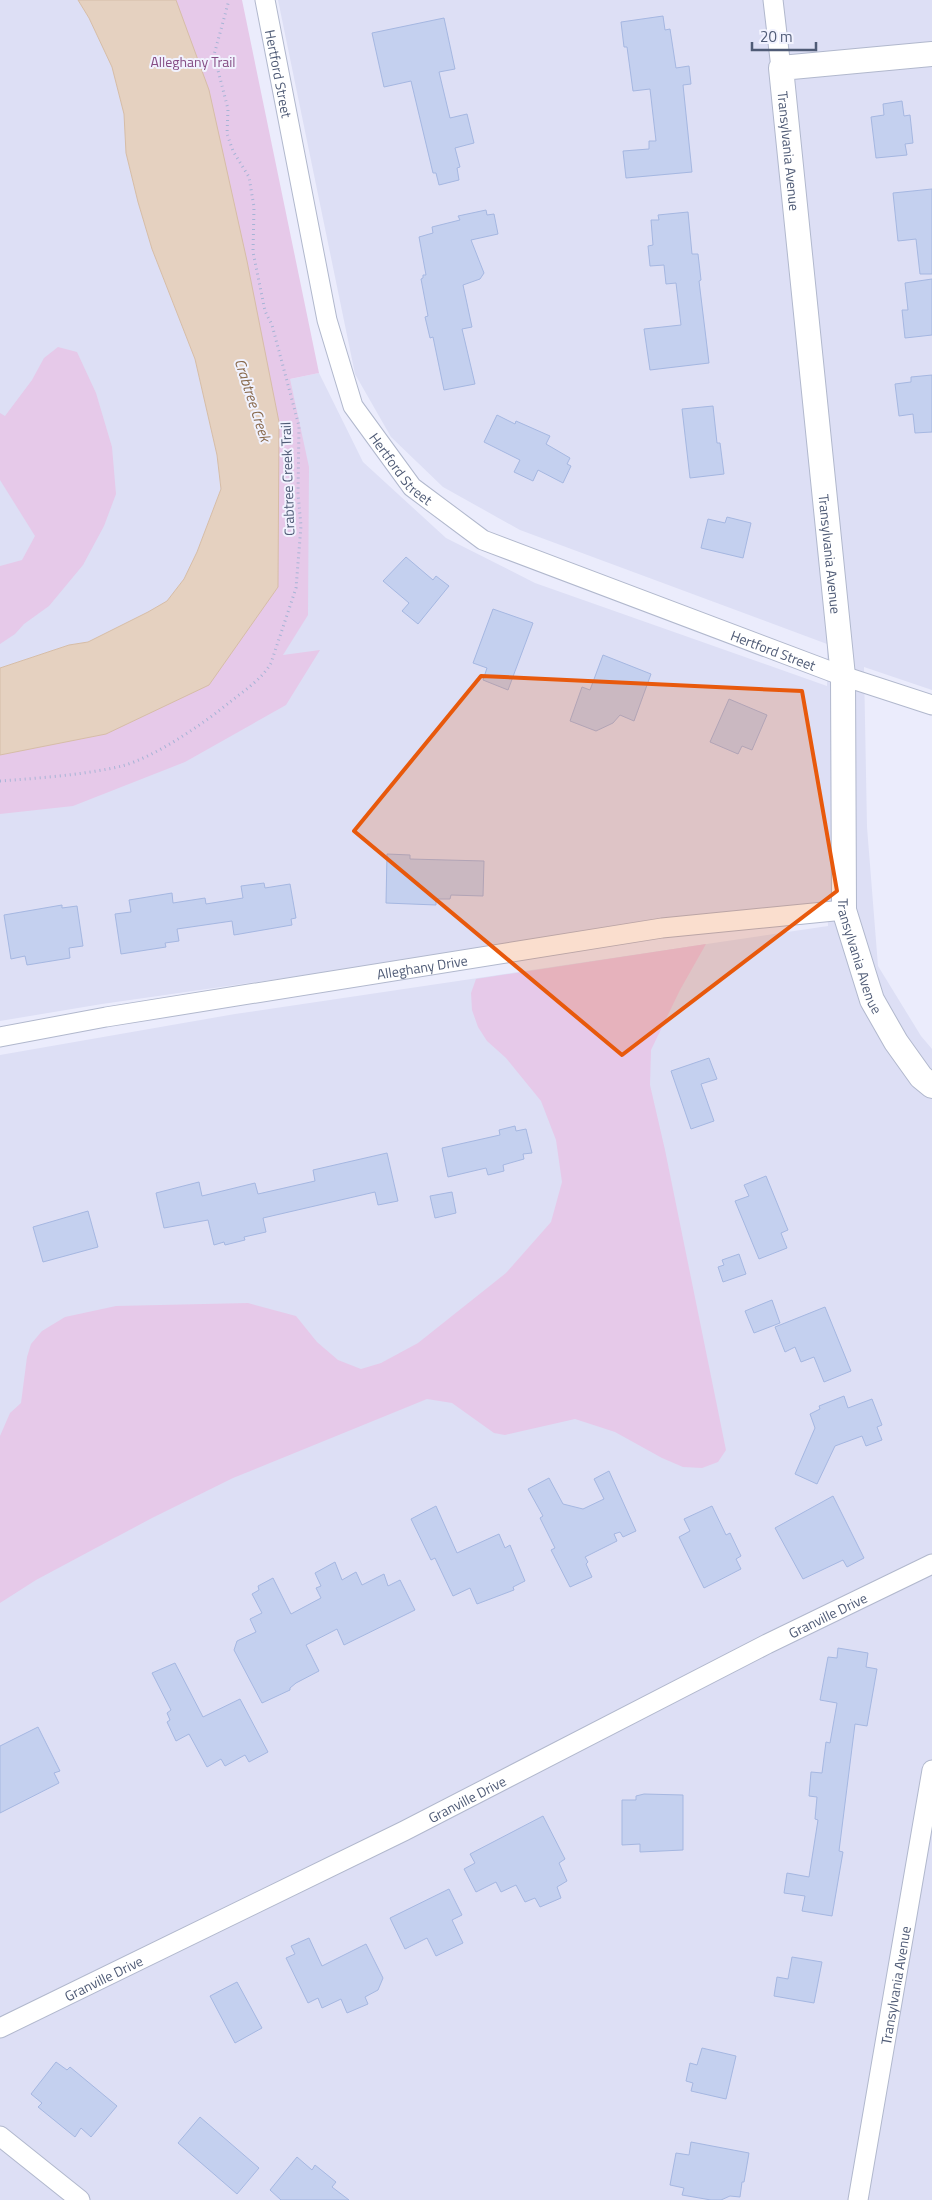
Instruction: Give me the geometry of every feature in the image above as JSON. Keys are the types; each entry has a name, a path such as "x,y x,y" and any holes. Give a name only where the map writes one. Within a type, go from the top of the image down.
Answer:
{"street":[{"name":"Hertford Street","path":"265,0 327,320 347,387 353,406 412,487 483,540 843,676 932,705"},
{"name":"Transylvania Avenue","path":"773,0 843,676 844,910 872,1000 906,1056 921,1077 932,1086"},
{"path":"781,68 932,54"},
{"name":"Alleghany Drive","path":"0,1037 106,1017 662,928 844,910"},
{"name":"Granville Drive","path":"0,2028 396,1835 767,1644 932,1564"},
{"name":"Transylvania Avenue","path":"858,2200 932,1770"},
{"path":"0,2136 80,2200"}],"path":[{"name":"Crabtree Creek Trail","path":"0,781 42,778 122,766 150,754 210,718 265,673 271,663 296,588 301,526 298,494 299,426 279,347 265,310 253,252 254,207 249,177 233,151 227,134 228,109 214,54 229,0"}],"highlighted area":[{"path":"481,676 802,691 837,891 622,1055 354,831"}],"shaded area":[{"path":"0,0 78,0 89,18 112,67 124,114 126,153 138,202 152,249 195,359 217,455 221,489 197,552 184,579 167,601 88,642 69,645 0,668"},
{"path":"278,0 932,0 932,690 864,667 867,827 878,966 921,1036 932,1049 932,2200 0,2200 0,1055 235,1014 828,926 827,901 102,1004 0,1021 0,730 207,600 257,386 319,373 363,462 446,538 535,583 827,686 827,644 520,530 443,487 391,437 355,374"}],"green space":[{"name":"Alleghany Trail","path":"131,0 242,0 319,373 290,379 309,467 308,615 283,655 320,650 286,705 185,762 73,806 0,814 0,704 212,605 244,471"},
{"path":"58,347 77,352 96,393 112,447 116,494 104,526 83,565 49,606 0,644 0,566 22,560 35,536 0,480 0,413 5,416 32,380 44,358"},
{"path":"706,944 680,990 651,1050 650,1085 726,1450 718,1462 702,1468 683,1467 662,1458 615,1432 575,1419 505,1435 494,1433 452,1403 427,1399 233,1478 152,1518 36,1580 0,1603 0,1436 10,1413 21,1403 27,1357 31,1344 42,1331 65,1317 116,1306 248,1303 296,1316 317,1342 338,1360 361,1369 381,1363 418,1343 506,1273 551,1222 562,1182 556,1140 541,1101 506,1058 487,1041 478,1027 472,1010 471,993 476,979"}],"water":[{"name":"Crabtree Creek","path":"78,0 176,0 209,90 247,261 279,422 278,587 209,685 106,734 0,755 0,668 69,645 88,642 167,601 184,579 197,552 221,489 217,455 195,359 152,249 138,202 126,153 124,114 112,67 89,18"}],"building":[{"path":"663,16 665,30 670,29 676,68 689,66 691,84 683,85 692,172 626,178 623,151 649,149 649,141 656,141 650,89 633,91 627,47 624,47 621,22"},
{"path":"444,18 455,69 439,72 450,118 467,114 474,143 455,148 460,167 457,168 459,180 439,185 436,173 433,173 411,81 384,87 372,33"},
{"path":"902,101 904,116 910,115 913,143 905,144 907,155 876,158 871,117 884,115 883,104"},
{"path":"932,189 932,274 920,274 916,239 898,241 893,193"},
{"path":"486,210 487,215 494,214 498,234 471,240 484,273 480,279 463,285 472,327 462,329 475,384 444,390 433,337 430,338 425,317 428,316 421,279 423,275 426,275 419,237 433,233 432,227 460,220 458,216"},
{"path":"688,212 692,254 698,254 701,280 699,281 709,363 650,370 644,329 681,325 676,283 666,284 664,265 650,266 648,246 653,245 651,220 659,220 658,215"},
{"path":"932,279 932,335 905,338 902,310 908,310 905,283"},
{"path":"932,375 932,432 915,433 913,414 899,416 895,384 911,382 911,377"},
{"path":"713,406 717,443 720,443 724,474 690,478 682,409"},
{"path":"497,415 515,424 516,421 550,436 546,444 570,458 567,464 571,466 563,483 538,470 533,481 514,472 520,460 484,442"},
{"path":"727,517 751,523 743,558 701,548 708,519 725,523"},
{"path":"406,557 433,580 436,576 449,586 418,624 402,611 409,603 383,581"},
{"path":"493,609 533,623 508,690 483,680 487,668 473,663"},
{"path":"603,655 651,674 634,721 620,715 613,723 596,731 570,721 582,687 590,690"},
{"path":"729,699 767,715 752,750 742,746 738,754 710,742"},
{"path":"387,854 410,855 410,859 484,861 483,896 451,895 450,899 436,899 436,905 386,903"},
{"path":"264,883 265,888 290,884 296,918 291,919 292,925 234,935 232,921 177,929 179,941 165,943 166,947 121,954 115,914 131,912 129,900 172,893 173,903 205,898 206,904 243,898 241,886"},
{"path":"62,905 62,908 77,906 83,946 69,948 70,958 27,965 25,956 11,959 4,915"},
{"path":"709,1058 717,1079 701,1084 714,1121 691,1129 671,1071"},
{"path":"515,1126 516,1131 526,1129 532,1153 523,1154 524,1159 503,1165 504,1171 488,1175 486,1168 448,1177 442,1148 500,1135 499,1130"},
{"path":"387,1153 398,1201 378,1205 375,1192 263,1218 266,1232 244,1237 245,1240 225,1245 224,1242 214,1245 208,1220 164,1228 156,1193 199,1182 202,1196 255,1183 258,1194 315,1181 313,1170"},
{"path":"766,1176 788,1230 781,1233 787,1248 759,1259 735,1201 749,1196 744,1185"},
{"path":"452,1192 456,1213 435,1218 430,1196"},
{"path":"88,1211 98,1247 43,1262 33,1227"},
{"path":"739,1254 746,1274 723,1282 718,1267 724,1265 722,1260"},
{"path":"772,1300 780,1323 754,1333 745,1311"},
{"path":"825,1307 851,1371 824,1382 814,1357 801,1362 795,1347 785,1352 775,1327"},
{"path":"844,1396 848,1408 872,1399 882,1425 877,1427 882,1440 866,1446 862,1436 835,1446 817,1484 795,1474 815,1428 810,1414 820,1409 819,1406"},
{"path":"609,1471 636,1531 623,1537 620,1532 614,1534 617,1541 585,1557 592,1577 570,1587 551,1550 555,1548 540,1518 543,1516 528,1489 549,1478 563,1504 583,1509 604,1499 594,1479"},
{"path":"833,1496 864,1558 847,1567 843,1560 803,1579 775,1528"},
{"path":"436,1506 457,1553 499,1534 505,1548 510,1545 525,1581 513,1587 514,1590 477,1604 470,1588 453,1596 435,1558 431,1560 411,1519"},
{"path":"712,1506 726,1535 730,1533 741,1556 736,1559 741,1569 704,1588 679,1537 690,1531 684,1519"},
{"path":"335,1562 342,1580 356,1572 362,1585 384,1574 388,1586 400,1580 415,1610 344,1645 337,1629 306,1645 319,1671 296,1683 290,1690 262,1703 234,1650 237,1641 256,1632 250,1619 262,1613 252,1594 259,1590 258,1586 273,1578 291,1614 321,1598 316,1588 321,1586 315,1573"},
{"path":"838,1648 868,1653 866,1667 877,1669 867,1726 855,1724 839,1851 843,1852 832,1916 802,1911 805,1896 784,1893 787,1873 809,1877 818,1820 815,1819 817,1797 809,1796 811,1772 822,1773 826,1742 830,1743 837,1703 820,1700 828,1657 837,1658"},
{"path":"175,1663 203,1717 240,1699 268,1752 249,1762 245,1755 225,1766 221,1759 207,1767 189,1734 176,1741 167,1722 170,1720 167,1713 171,1710 152,1673"},
{"path":"38,1727 60,1771 54,1773 59,1783 0,1813 0,1746"},
{"path":"644,1794 683,1795 683,1850 640,1852 640,1844 622,1845 622,1800 636,1800 636,1796"},
{"path":"543,1816 565,1859 559,1863 567,1881 557,1887 561,1898 540,1907 535,1898 525,1902 516,1885 501,1892 496,1882 476,1892 464,1869 475,1863 470,1854"},
{"path":"449,1889 462,1915 452,1920 463,1943 436,1956 427,1938 405,1949 390,1918"},
{"path":"309,1938 322,1966 366,1944 383,1978 378,1990 365,1997 368,2004 347,2013 341,1999 322,2008 318,1998 308,2003 286,1958 295,1954 291,1946"},
{"path":"792,1957 822,1962 814,2003 774,1996 777,1977 788,1979"},
{"path":"237,1982 262,2028 235,2043 210,1996"},
{"path":"702,2048 736,2056 726,2099 691,2091 693,2083 686,2081 690,2063 697,2065"},
{"path":"56,2062 67,2070 70,2067 117,2106 91,2137 81,2128 75,2137 38,2107 42,2103 31,2094"},
{"path":"200,2117 259,2168 237,2194 178,2143"},
{"path":"691,2142 749,2153 740,2197 730,2196 721,2200 711,2200 682,2195 684,2188 670,2185 676,2153 689,2155"},
{"path":"297,2157 312,2170 315,2165 336,2182 332,2187 349,2200 281,2200 270,2190"}]}
